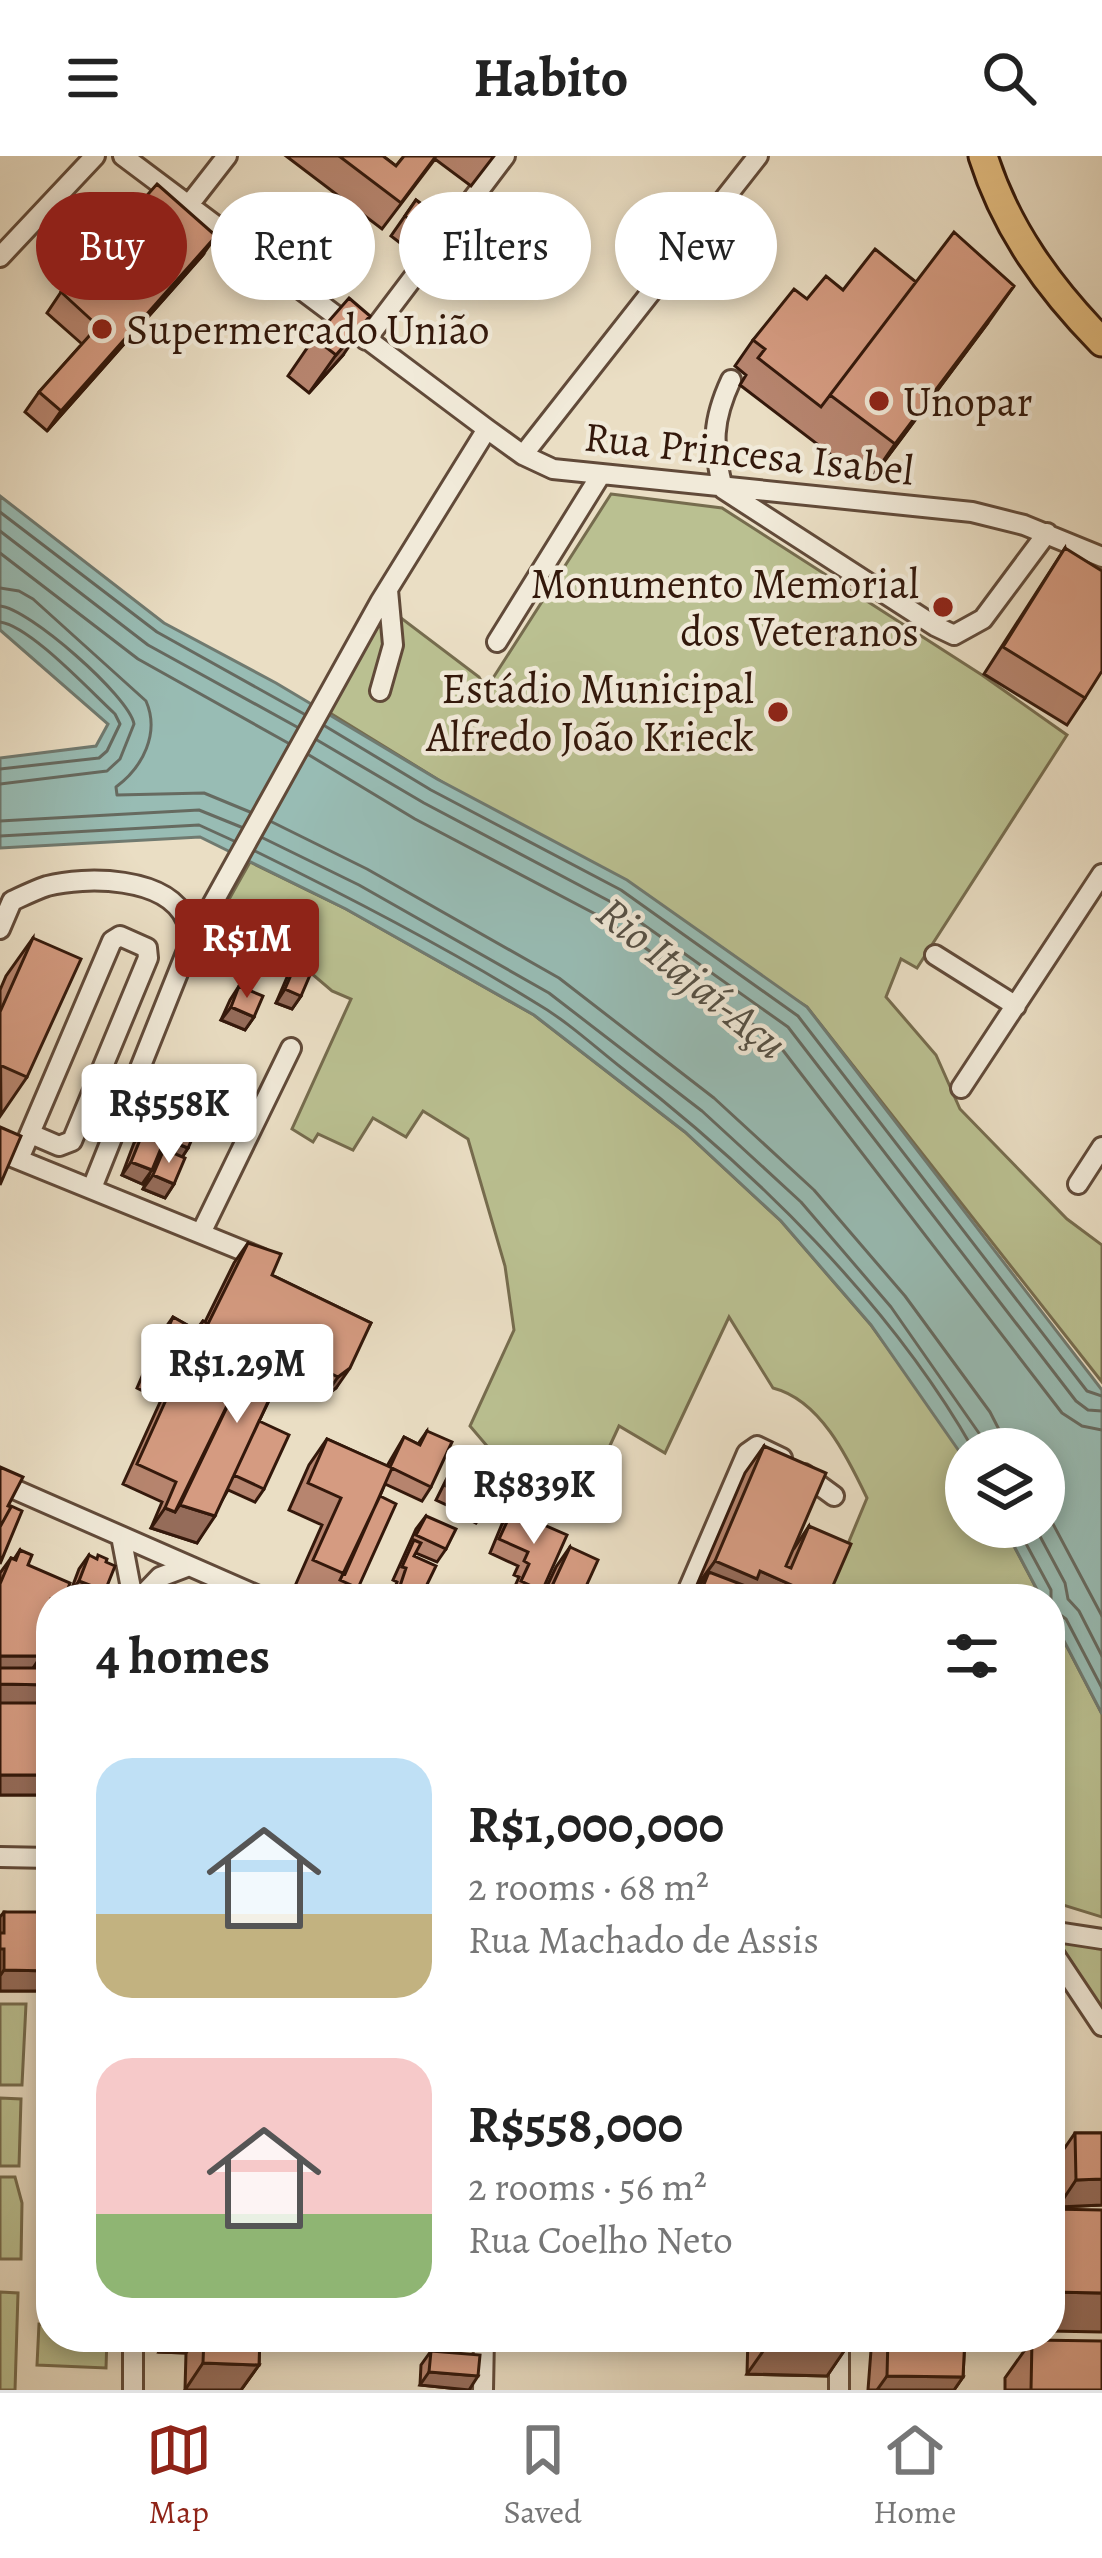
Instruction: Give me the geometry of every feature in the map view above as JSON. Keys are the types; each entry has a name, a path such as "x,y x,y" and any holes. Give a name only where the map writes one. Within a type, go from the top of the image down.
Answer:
{"highway":[{"path":"983,156 1027,252 1058,295 1102,342"}],"street":[{"path":"0,257 95,156"},
{"name":"Rua Princesa Isabel","path":"123,156 487,429 553,469 928,506 1001,518 1102,557"},
{"path":"188,206 226,156"},
{"path":"366,340 505,156"},
{"path":"523,455 758,156"},
{"path":"731,380 716,413 715,451 723,489 935,626 954,635 983,620 1047,533"},
{"path":"92,1188 188,948 384,596 487,429"},
{"path":"497,642 600,476"},
{"path":"380,692 393,645 384,596"},
{"path":"961,1088 1094,902 1102,874"},
{"path":"0,928 12,901 47,886 88,880 147,887 174,904 187,921 188,948"},
{"path":"32,1134 59,1146 72,1141 148,958 147,948 119,936 112,941 32,1134 7,1160 92,1188 266,1260"},
{"path":"188,948 213,953 224,938"},
{"path":"935,955 1016,1006"},
{"path":"201,1234 291,1048"},
{"path":"1078,1184 1102,1148"},
{"path":"690,1584 747,1453 757,1446 767,1448 834,1496"},
{"path":"0,1483 230,1584"},
{"path":"121,1536 132,1584"},
{"path":"152,1584 189,1566"},
{"path":"0,1857 36,1858"},
{"path":"1065,1934 1102,1939"},
{"path":"1065,1970 1102,2026"},
{"path":"133,2352 133,2390"},
{"path":"483,2390 484,2352"},
{"path":"839,2352 839,2390"}],"green space":[{"name":"Estádio Municipal Alfredo João Krieck","path":"611,494 722,508 1067,735 917,968 901,959 886,997 936,1055 960,1109 1067,1219 1102,1245 1102,1382 807,1007 330,713 380,602 479,677 486,689"},
{"path":"250,862 346,909 534,1015 685,1132 781,1221 871,1325 946,1428 945,1548 1015,1548 1034,1584 831,1584 867,1498 830,1432 805,1404 773,1388 729,1317 665,1453 619,1426 583,1504 510,1473 470,1426 514,1330 505,1266 468,1139 423,1111 406,1137 373,1118 353,1150 318,1134 313,1142 292,1129 351,999 332,991 311,973 214,926"},
{"path":"1065,1643 1102,1714 1102,1917 1065,1906"},
{"path":"1065,1944 1102,1946 1102,2011 1065,1955"},
{"path":"0,2004 26,2004 22,2085 0,2085"},
{"path":"0,2098 21,2099 19,2166 0,2166"},
{"path":"0,2177 15,2177 22,2203 21,2259 0,2259"},
{"path":"0,2292 18,2293 15,2390 0,2390"},
{"path":"38,2352 107,2352 106,2368 37,2365"}],"water":[{"name":"Rio Itajaí-Açu","path":"0,496 164,623 437,779 627,880 807,1007 1102,1390 1102,1714 1065,1643 1065,1584 1034,1584 1015,1548 1065,1548 1065,1428 945,1431 871,1325 781,1221 685,1132 534,1015 346,909 200,837 0,848 0,758 96,746 108,724 0,630"}],"building":[{"path":"339,156 383,156 396,166 404,156 436,156 409,192 399,192 399,201"},
{"path":"187,210 211,232 211,242 187,269"},
{"name":"Unopar","path":"954,232 1014,286 895,444 830,395"},
{"path":"875,249 916,282 821,407 758,358 765,349 753,340 794,289 807,299 826,276 843,290"},
{"path":"70,300 159,300 61,411 39,392 98,326"},
{"path":"347,300 370,316 336,355 314,338"},
{"path":"1065,548 1102,571 1102,671 1085,698 1003,647"},
{"path":"33,938 81,959 27,1077 0,1065 0,1012"},
{"path":"300,954 316,961 301,996 285,989"},
{"path":"239,986 263,996 254,1017 231,1007"},
{"path":"156,1103 176,1112 152,1170 131,1162 144,1130 158,1135 162,1126 148,1120"},
{"path":"177,1122 196,1130 188,1148 170,1141"},
{"path":"0,1127 21,1136 0,1185"},
{"path":"164,1149 185,1158 174,1184 153,1175"},
{"path":"248,1243 281,1254 272,1275 371,1323 350,1368 338,1377 291,1354 294,1346 263,1332 175,1512 165,1508 176,1482 137,1464 175,1380 151,1368 173,1317 198,1331 203,1321 208,1324"},
{"path":"263,1332 294,1346 215,1516 180,1505"},
{"path":"259,1421 289,1435 264,1489 234,1475"},
{"path":"427,1431 452,1442 431,1487 390,1467 404,1437 420,1445"},
{"path":"327,1439 392,1468 345,1574 313,1560 341,1498 308,1483"},
{"path":"764,1446 826,1473 786,1566 791,1568 809,1526 851,1544 834,1584 789,1584 760,1571 757,1579 715,1561"},
{"path":"472,1458 506,1474 486,1509 468,1500 471,1495 446,1486 457,1464 466,1469"},
{"path":"0,1467 23,1477 0,1527"},
{"path":"380,1496 396,1504 360,1584 340,1580"},
{"path":"9,1505 22,1511 0,1564 0,1527"},
{"path":"512,1511 567,1535 545,1584 521,1581 529,1564 524,1561 528,1552 499,1539"},
{"path":"426,1516 456,1529 446,1549 416,1535"},
{"path":"414,1540 421,1543 414,1556 436,1566 427,1584 401,1584 406,1568 402,1567"},
{"path":"570,1547 598,1560 587,1584 553,1584"},
{"path":"20,1550 32,1555 28,1565 70,1583 36,1584 36,1656 0,1656 0,1584 11,1558 16,1560"},
{"path":"89,1555 115,1566 108,1584 79,1581"},
{"path":"709,1572 740,1584 704,1584"},
{"path":"0,1668 36,1668 36,1685 0,1684"},
{"path":"0,1703 36,1703 36,1775 0,1775"},
{"path":"4,1912 36,1912 36,1971 4,1970 0,1933 4,1933"},
{"path":"1075,2133 1102,2133 1102,2179 1076,2180"},
{"path":"1065,2209 1102,2210 1102,2293 1065,2292"},
{"path":"1065,2340 1102,2341 1102,2390 1031,2390 1032,2352 1065,2352"},
{"path":"203,2352 259,2352 259,2365 203,2363"},
{"path":"431,2352 480,2355 478,2376 429,2372"},
{"path":"888,2352 964,2352 963,2377 887,2376"}],"place":[{"name":"Supermercado União","path":"102,329"},
{"name":"Unopar","path":"879,401"},
{"name":"Monumento Memorial dos Veteranos","path":"943,607"},
{"name":"Estádio Municipal Alfredo João Krieck","path":"778,712"}]}
